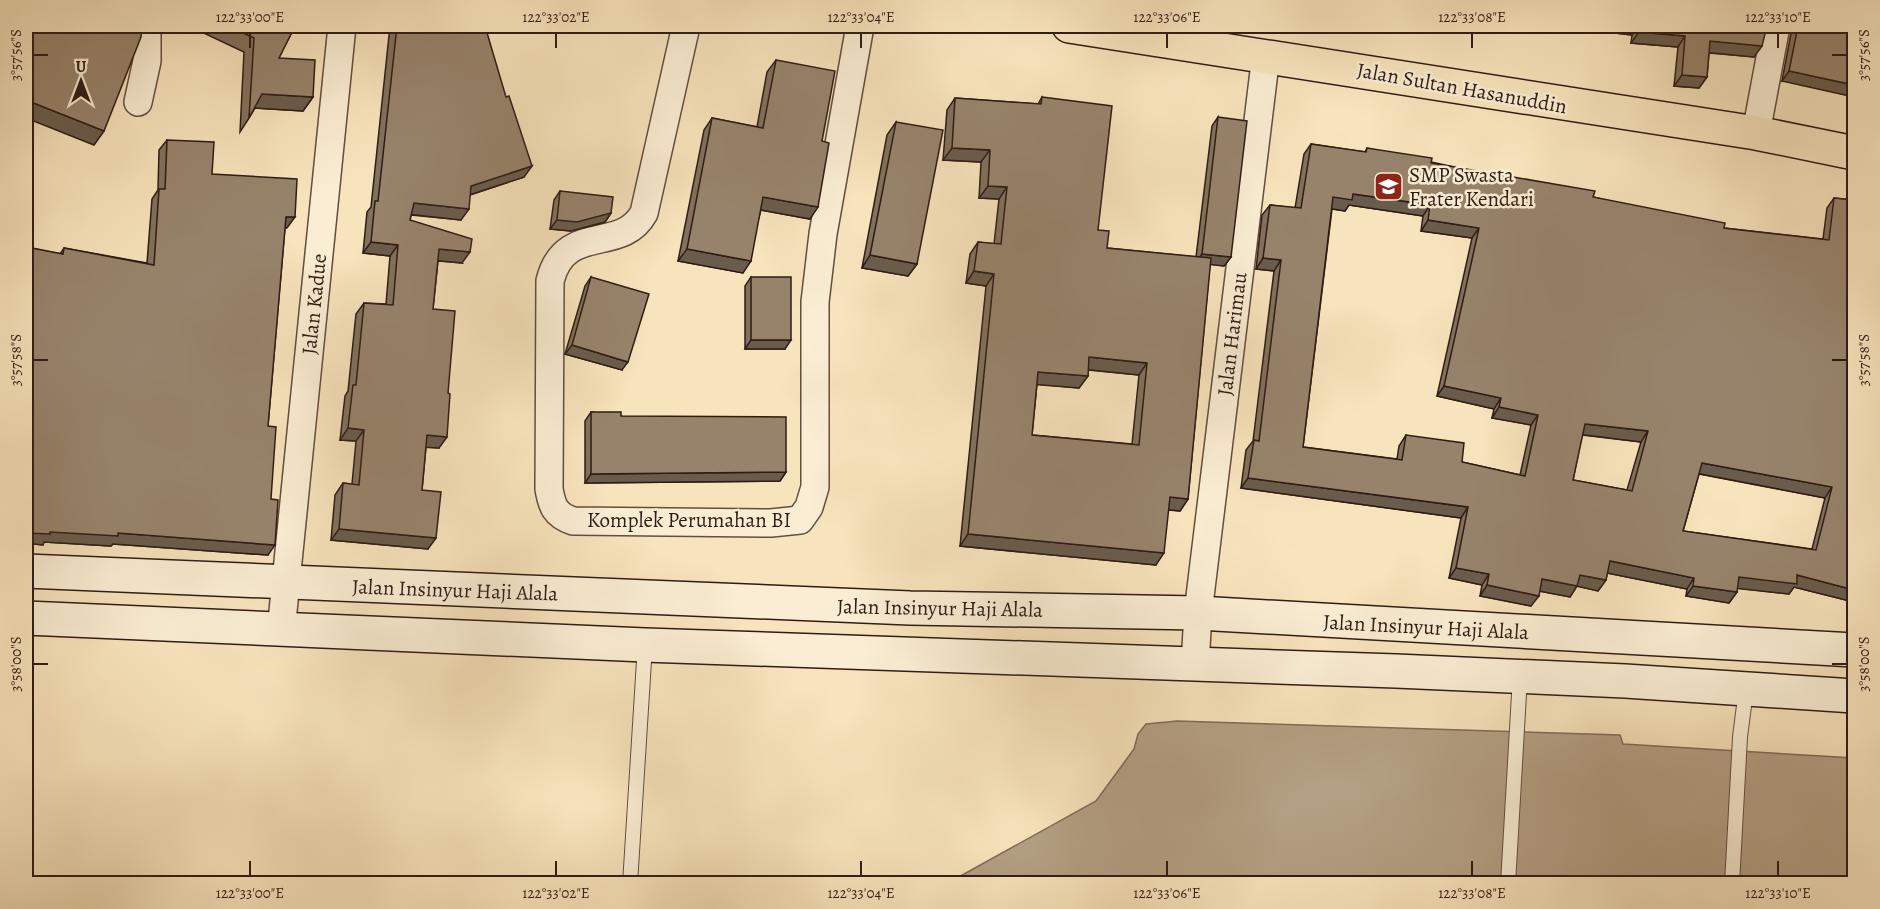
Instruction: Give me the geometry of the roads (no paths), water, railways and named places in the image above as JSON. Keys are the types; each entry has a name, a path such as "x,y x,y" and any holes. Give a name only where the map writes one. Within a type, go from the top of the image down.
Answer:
{"highway":[{"name":"Jalan Sultan Hasanuddin","path":"1069,26 1756,133 1854,153"}],"main road":[{"name":"Jalan Insinyur Haji Alala","path":"26,571 910,608 1198,613 1854,650"},
{"path":"26,618 281,631 1520,677 1854,696"}],"street":[{"path":"138,102 146,68 147,26"},
{"name":"Jalan Kadue","path":"281,631 342,26"},
{"name":"Komplek Perumahan BI","path":"686,26 644,213 630,230 586,241 565,252 557,261 550,281 549,489 552,506 562,517 573,520 771,523 801,520 809,507 815,487 817,291 823,234 861,26"},
{"path":"1756,133 1776,26"},
{"name":"Jalan Harimau","path":"1195,664 1198,613 1266,55"}],"lane":[{"path":"630,884 645,645"},
{"path":"1508,884 1520,677"},
{"path":"1732,884 1740,737 1746,690"}],"place":[{"name":"SMP Swasta Frater Kendari","path":"1388,187"}]}
